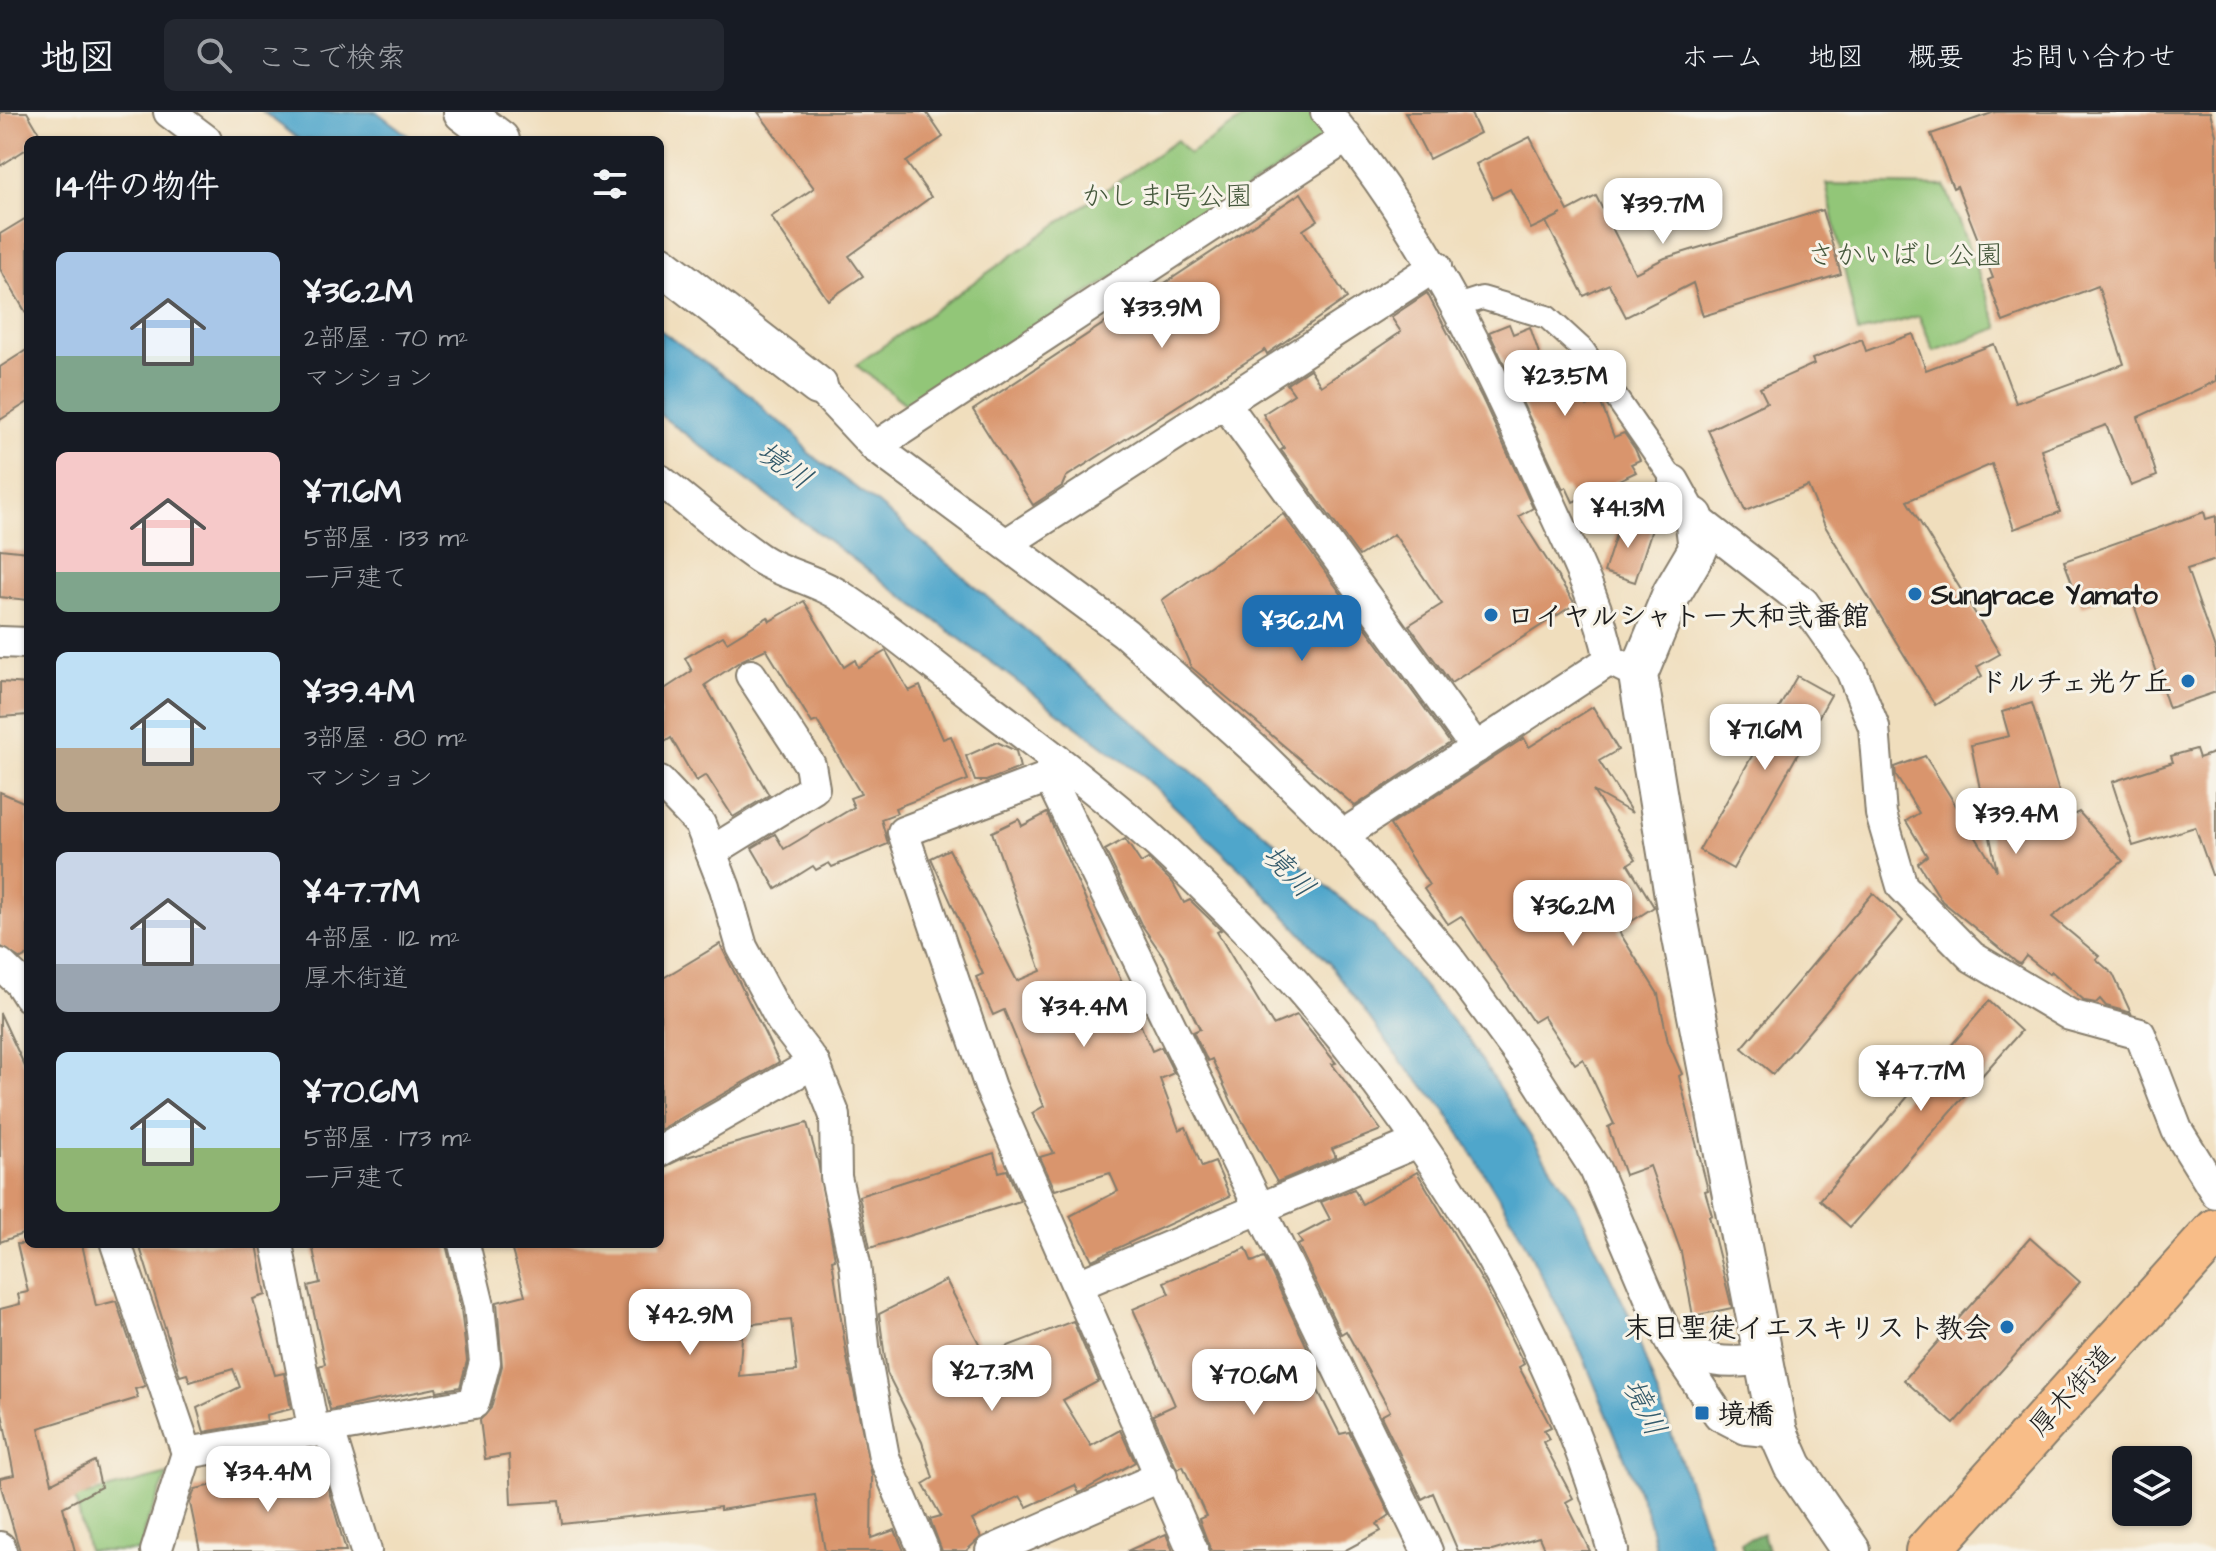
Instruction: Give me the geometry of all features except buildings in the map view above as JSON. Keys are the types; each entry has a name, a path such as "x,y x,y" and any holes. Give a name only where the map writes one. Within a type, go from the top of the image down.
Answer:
{"main road":[{"name":"厚木街道","path":"1928,1551 2216,1231"}],"street":[{"path":"169,112 201,136"},
{"path":"463,112 495,136"},
{"path":"1326,112 1347,137 1436,266 1498,388 1624,667 1759,1272 1763,1359 1778,1432 1793,1466 1851,1551"},
{"path":"875,447 1347,137"},
{"path":"1006,544 1436,266"},
{"path":"664,267 818,386 875,447 1125,633 1260,754 1343,835 1447,956 1533,1073 1595,1169 1672,1345 1719,1415 1746,1429 1778,1432"},
{"path":"1343,835 1476,748 1624,667 1698,549 1694,517 1674,481 1583,350 1547,317 1482,298 1457,306"},
{"path":"1224,402 1476,748"},
{"path":"664,483 761,560 837,594 1052,768 1158,844 1273,960 1371,1076 1479,1232 1549,1369 1594,1480 1613,1551"},
{"path":"1694,517 1803,602 1851,670 1874,727 1881,814 1902,886 1972,957 2070,1015 2140,1034 2177,1130 2216,1193"},
{"path":"0,642 24,643"},
{"path":"711,852 814,788 810,765 751,675"},
{"path":"1052,768 1260,1208 1427,1551"},
{"path":"1052,768 903,832 990,1087 1193,1551"},
{"path":"664,786 700,824 742,947 781,1020 814,1063 835,1116 836,1177 855,1264 865,1355 884,1457 924,1551"},
{"path":"0,964 24,990"},
{"path":"664,1149 814,1063"},
{"path":"1078,1285 1418,1142"},
{"path":"117,1248 187,1453 156,1551"},
{"path":"278,1248 321,1431 366,1551"},
{"path":"187,1453 474,1403 485,1362 479,1306 465,1248"},
{"path":"1672,1345 1708,1362 1734,1363 1763,1359"},
{"path":"1003,1549 1162,1476"}],"green space":[{"name":"かしま1号公園","path":"1253,112 1313,112 1331,134 912,409 856,365 1177,140 1189,154"},
{"name":"さかいばし公園","path":"1826,184 1945,186 1999,328 1934,351 1919,316 1858,333"},
{"path":"168,1474 144,1530 142,1551 88,1551 75,1498"},
{"path":"1763,1533 1768,1551 1743,1551 1741,1542"}],"water":[{"path":"263,112 377,112 409,136 295,136"},
{"name":"境川","path":"664,333 752,396 770,416 790,428 809,453 878,504 1373,926 1469,1041 1579,1211 1630,1317 1713,1551 1656,1551 1646,1510 1583,1356 1515,1224 1445,1109 1404,1065 1329,963 1247,875 1138,772 664,418"}],"place":[{"name":"Sungrace Yamato","path":"1915,594"},
{"name":"ロイヤルシャトー大和弐番館","path":"1491,615"},
{"name":"ドルチェ光ケ丘","path":"2188,681"},
{"name":"末日聖徒イエスキリスト教会","path":"2007,1327"},
{"name":"境橋","path":"1702,1413"}]}
